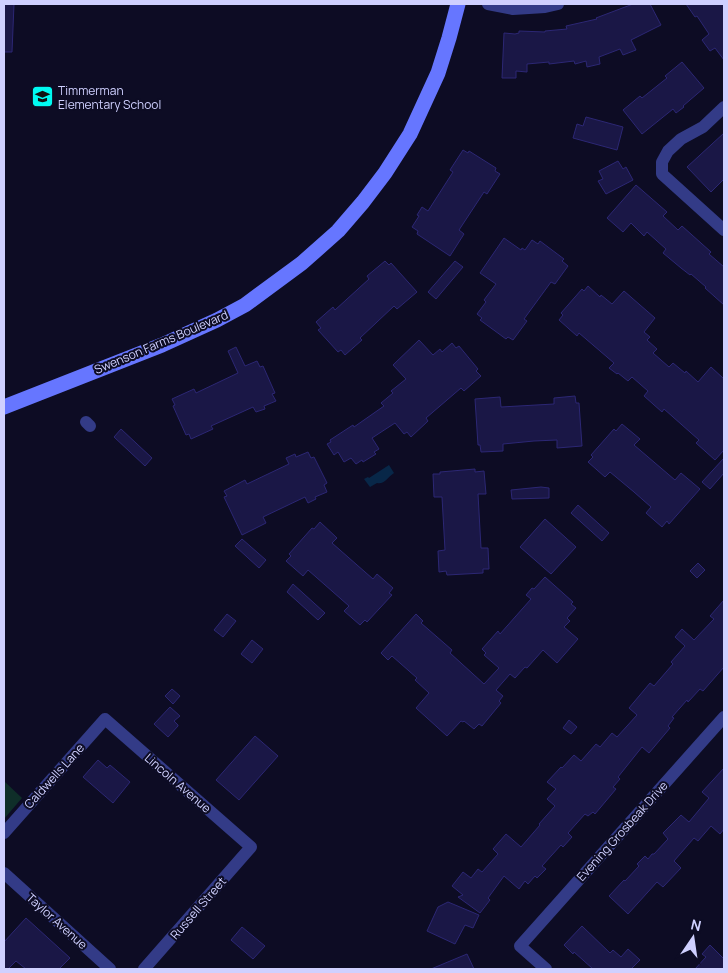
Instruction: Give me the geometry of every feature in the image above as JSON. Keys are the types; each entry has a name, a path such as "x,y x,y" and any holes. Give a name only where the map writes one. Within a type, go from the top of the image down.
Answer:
{"street":[{"name":"Swenson Farms Boulevard","path":"4,407 162,345 217,320 245,305 302,263 338,231 363,202 385,173 410,134 438,73 458,4"},
{"path":"488,4 513,9 545,7 558,4"},
{"path":"724,106 703,127 681,139 668,151 662,162 662,174 724,230"},
{"name":"Evening Grosbeak Drive","path":"546,969 520,946 724,716"},
{"name":"Caldwells Lane","path":"4,833 105,719"},
{"name":"Lincoln Avenue","path":"105,719 251,847"},
{"name":"Russell Street","path":"144,969 251,847"},
{"name":"Taylor Avenue","path":"4,873 110,969"}],"green space":[{"path":"4,781 22,798 4,819"}],"water":[{"path":"389,465 394,473 384,482 370,487 364,479 369,478"}],"building":[{"path":"4,4 14,4 12,52 4,52"},
{"path":"633,4 650,4 661,25 631,40 636,50 623,55 620,49 599,57 600,64 587,67 586,61 575,64 574,61 527,64 527,72 516,71 516,78 502,78 504,33 515,34 519,33 519,31 545,32 567,29 566,26 597,19"},
{"path":"686,4 724,4 724,60 715,48 710,51 702,40 709,34"},
{"path":"682,62 704,88 676,113 673,109 642,134 623,110 667,78 665,76"},
{"path":"586,117 623,127 617,150 573,138 577,124 583,126"},
{"path":"724,133 724,179 711,192 687,167"},
{"path":"463,150 468,153 469,151 496,168 495,171 500,174 487,194 484,192 459,230 464,234 450,256 417,234 418,231 412,227 422,207 428,211 453,172 450,170"},
{"path":"618,161 623,169 626,167 633,180 606,194 598,181 603,179 599,171"},
{"path":"636,185 667,212 663,216 678,230 682,226 711,252 709,254 724,267 724,305 691,274 663,253 666,249 647,232 644,236 631,223 623,232 607,218"},
{"path":"504,238 521,250 522,248 525,250 532,240 538,244 540,241 564,259 562,261 568,266 555,284 551,282 524,319 527,321 513,340 508,337 506,339 480,320 482,318 477,314 486,302 484,300 496,284 480,273"},
{"path":"385,261 389,265 391,263 417,292 397,309 394,306 345,355 341,350 338,352 318,330 321,328 316,322 333,307 335,310 369,279 367,276"},
{"path":"455,261 463,267 436,299 428,292"},
{"path":"588,286 600,297 601,295 612,304 624,291 655,318 644,332 650,337 647,340 657,349 653,353 669,367 673,363 698,382 711,367 724,379 724,450 715,460 696,443 699,440 664,409 662,412 644,396 648,391 632,377 628,381 609,368 614,363 579,333 577,336 559,320 563,315 561,313 582,289 584,291"},
{"path":"419,340 433,355 440,349 442,352 452,343 456,348 459,346 478,369 476,371 481,376 464,391 461,388 426,418 428,421 411,437 407,432 404,434 395,423 372,438 379,449 374,452 376,454 356,464 351,458 344,462 338,452 334,455 327,444 331,442 330,440 353,425 354,427 384,406 381,403 393,393 391,391 406,379 393,365"},
{"path":"236,347 245,366 257,361 260,367 263,366 275,393 272,394 276,401 264,406 265,409 256,412 253,407 211,426 213,429 191,439 189,434 186,435 173,406 175,405 172,399 194,389 196,393 238,373 228,351"},
{"path":"575,396 576,403 579,403 582,446 557,448 557,440 534,441 503,444 503,451 481,452 480,445 478,445 475,399 500,397 501,407 554,404 554,398"},
{"path":"622,424 640,439 634,445 675,480 681,473 700,489 669,524 667,521 662,527 646,513 651,507 634,492 610,472 605,477 588,462 593,457 591,455 614,429 616,431"},
{"path":"121,429 152,458 145,466 114,437"},
{"path":"308,452 311,458 314,457 327,483 324,485 327,492 315,497 316,499 308,503 305,497 263,517 266,523 242,535 224,497 227,496 224,491 245,480 247,484 289,464 286,458 295,454 296,457"},
{"path":"724,458 724,473 710,489 702,482"},
{"path":"475,469 475,472 484,471 486,494 478,494 481,548 488,548 489,569 483,569 483,573 447,575 446,571 439,572 438,551 445,550 442,497 434,497 433,474"},
{"path":"549,488 549,498 512,499 511,490"},
{"path":"578,505 609,533 602,541 571,513"},
{"path":"545,519 576,547 551,574 520,547"},
{"path":"320,522 337,538 332,543 373,579 377,574 393,588 389,593 392,595 367,622 365,620 360,625 344,611 349,606 308,570 303,576 286,561 291,556 289,554 312,528 314,529"},
{"path":"242,539 266,560 259,568 235,546"},
{"path":"698,563 705,570 697,578 690,571"},
{"path":"545,577 573,602 571,604 576,608 567,618 570,621 564,627 578,639 557,663 543,650 515,678 510,674 496,690 503,696 499,701 501,703 482,726 479,724 474,729 464,721 461,721 447,736 416,708 429,693 415,680 417,678 392,656 388,660 381,653 416,614 423,621 421,623 452,650 450,653 484,684 499,668 484,655 486,653 482,649 498,631 500,634 531,599 526,595"},
{"path":"293,584 325,613 318,620 287,592"},
{"path":"724,600 724,667 703,691 700,689 672,717 674,718 668,726 670,728 649,753 642,747 618,777 620,779 613,787 616,789 595,814 593,812 588,816 585,814 568,833 572,837 563,847 561,845 542,866 546,869 537,878 535,876 528,884 525,881 519,889 504,876 480,913 458,897 463,895 452,886 463,872 471,878 478,869 482,872 498,854 493,849 506,834 521,847 555,806 547,799 556,789 547,782 574,755 581,761 596,744 600,747 612,733 617,737 637,715 629,708 650,683 654,686 673,664 671,662 685,646 675,637 682,629 694,640 714,619 710,616"},
{"path":"227,614 236,621 223,637 214,630"},
{"path":"252,640 263,649 252,663 241,654"},
{"path":"172,689 180,696 173,704 165,696"},
{"path":"170,707 180,716 174,721 178,726 168,737 154,724"},
{"path":"569,720 577,727 571,734 563,728"},
{"path":"255,736 278,756 239,800 216,780"},
{"path":"98,760 107,768 110,765 130,782 113,803 83,777"},
{"path":"724,768 724,829 720,834 711,826 698,841 694,838 674,861 681,868 663,887 657,882 628,914 609,896 639,866 637,864 645,856 648,859 668,839 663,833 681,815 689,822 709,798 702,792"},
{"path":"448,902 479,915 473,928 465,925 455,944 427,931 438,907"},
{"path":"26,918 70,958 59,969 26,969 16,961 8,969 4,969 4,942"},
{"path":"582,926 610,953 613,950 621,957 628,949 640,960 631,969 593,969 564,945"},
{"path":"242,927 265,946 253,959 231,940"},
{"path":"710,945 724,959 724,969 695,969 706,957 702,954"},
{"path":"467,954 474,969 431,969"}],"place":[{"name":"Timmerman Elementary School","path":"42,97"}]}
